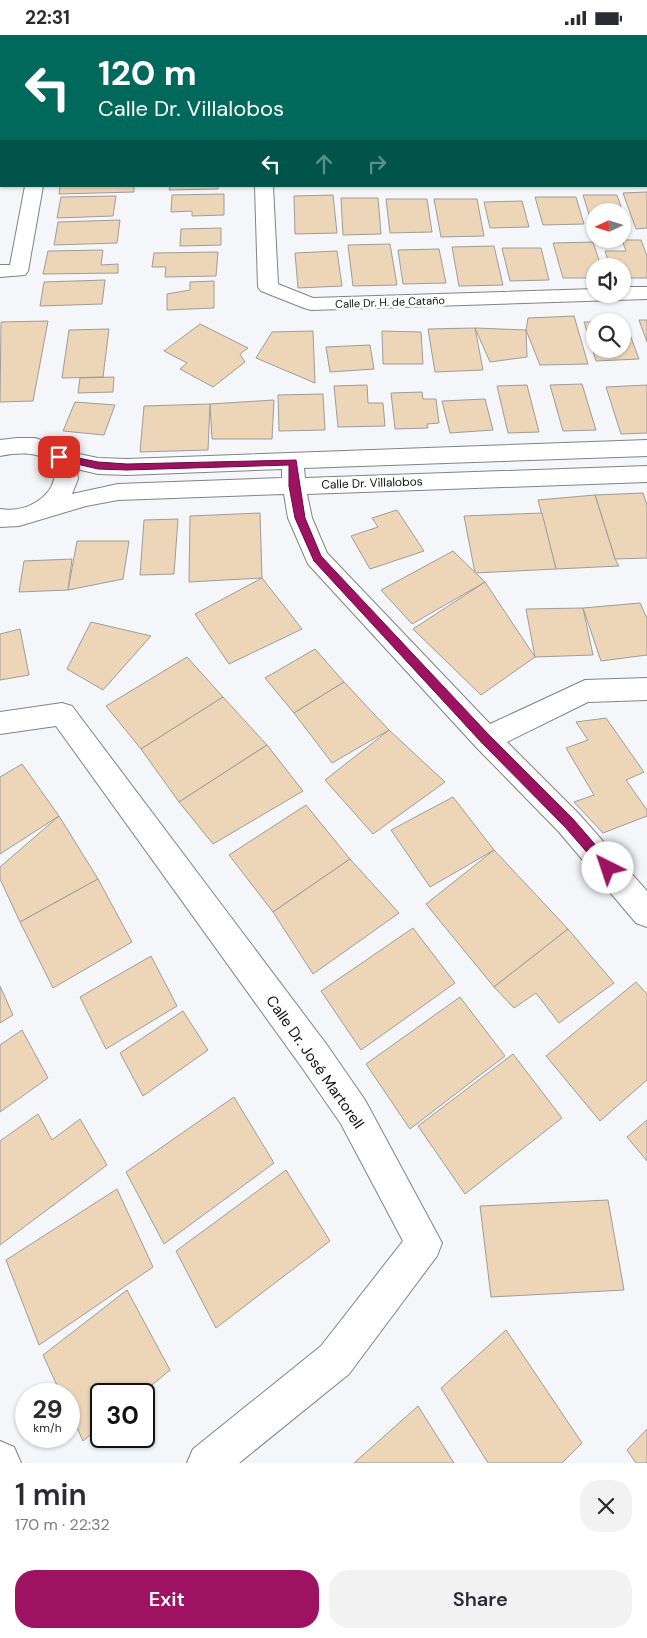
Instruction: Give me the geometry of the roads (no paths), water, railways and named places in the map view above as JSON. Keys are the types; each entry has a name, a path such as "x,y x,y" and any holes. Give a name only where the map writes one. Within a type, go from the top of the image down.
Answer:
{"street":[{"path":"0,271 18,271 34,187"},
{"name":"Calle Dr. H. de Cataño","path":"264,187 268,287 311,304 586,295"},
{"path":"631,293 647,293"},
{"name":"Calle Dr. Villalobos","path":"0,448 33,445 48,450 59,457 98,466 294,474 647,474"},
{"name":"Calle Dr. Villalobos","path":"0,518 22,517 86,498 118,492 294,474 647,448"},
{"path":"39,511 53,502 63,491 67,479 66,467 59,457"},
{"path":"294,474 300,518 317,558 486,739 569,823 647,913"},
{"path":"486,739 584,691 647,689"},
{"name":"Calle Dr. José Martorell","path":"0,723 62,714 316,1057 353,1112 424,1243 335,1359 206,1463"}]}
